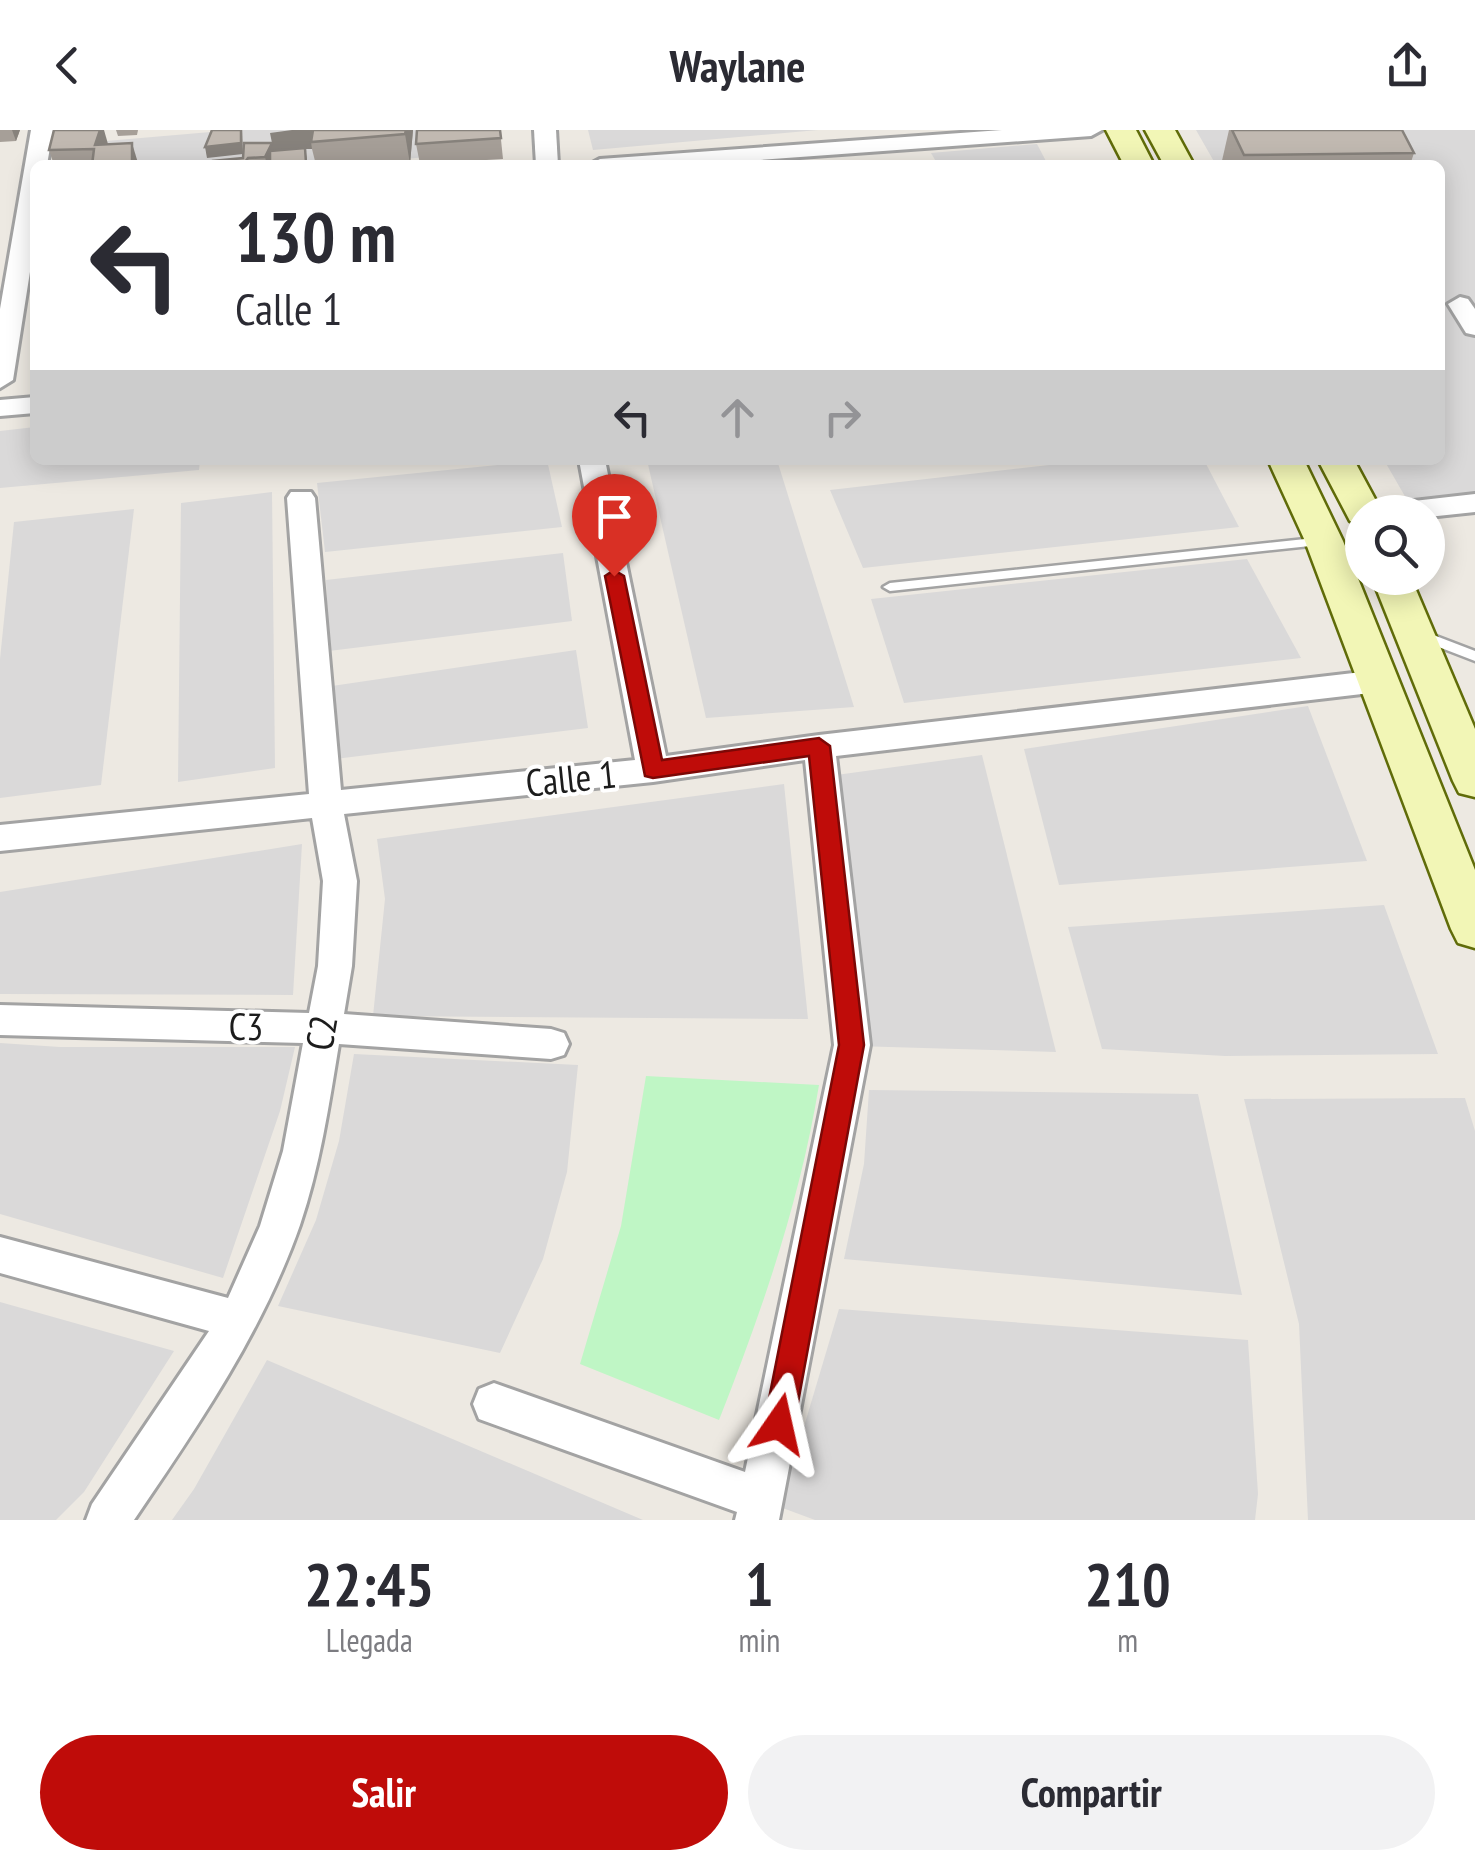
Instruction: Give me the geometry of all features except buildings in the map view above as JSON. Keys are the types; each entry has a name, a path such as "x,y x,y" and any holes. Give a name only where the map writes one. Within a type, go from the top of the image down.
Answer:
{"main road":[{"path":"1120,130 1136,160"},
{"path":"1160,130 1176,160"},
{"path":"1288,465 1324,541 1475,929"},
{"path":"1339,465 1354,495"},
{"path":"1398,595 1475,781"}],"street":[{"path":"37,160 42,130"},
{"path":"545,130 547,160"},
{"path":"670,160 1091,130"},
{"path":"0,380 30,209"},
{"path":"1460,304 1475,328"},
{"path":"0,408 30,405"},
{"path":"593,465 653,770"},
{"name":"C2","path":"108,1520 240,1320 280,1226 302,1151 335,966 340,882 326,806 301,498"},
{"path":"1445,506 1475,502"},
{"name":"Calle 1","path":"0,838 653,770 819,746 1379,681"},
{"path":"494,1404 761,1510 852,1045 819,746"},
{"name":"C3","path":"0,1020 322,1028 550,1044"},
{"path":"0,1255 240,1320"}],"lane":[{"path":"890,587 1324,541"},
{"path":"1414,632 1475,656"}],"shaded area":[{"path":"234,130 492,130 495,152 389,160 67,160 71,144"},
{"path":"588,130 818,130 593,150"},
{"path":"1196,130 1475,130 1475,514 1445,518 1445,495 1404,495 1387,465 1445,465 1445,160 1213,160"},
{"path":"1037,144 1045,160 935,160 931,153"},
{"path":"30,428 30,465 200,465 199,470 0,488 0,431"},
{"path":"497,465 548,465 562,527 325,552 317,483"},
{"path":"648,465 779,465 854,707 706,718"},
{"path":"1049,465 1207,465 1239,527 863,568 830,490"},
{"path":"272,492 275,768 178,782 181,503"},
{"path":"134,509 101,785 0,798 0,659 14,522"},
{"path":"563,553 572,621 329,651 326,580"},
{"path":"1247,559 1301,658 904,703 871,599"},
{"path":"576,650 588,728 335,759 332,686"},
{"path":"1308,706 1367,861 1059,885 1024,749"},
{"path":"982,755 1056,1052 855,1046 829,776"},
{"path":"784,784 808,1019 373,1016 385,899 377,839"},
{"path":"302,844 293,995 0,994 0,892"},
{"path":"1384,905 1438,1054 1225,1056 1102,1049 1068,927"},
{"path":"0,1043 60,1047 295,1047 280,1111 223,1278 0,1214"},
{"path":"354,1054 578,1065 567,1172 543,1259 500,1353 278,1306 316,1220 339,1141"},
{"path":"869,1090 1198,1094 1242,1295 844,1259 864,1164"},
{"path":"1465,1098 1475,1131 1475,1520 1308,1520 1299,1324 1244,1099"},
{"path":"0,1302 174,1351 84,1492 56,1520 0,1520"},
{"path":"839,1309 1248,1340 1258,1494 1255,1520 815,1520 780,1507"},
{"path":"267,1360 643,1520 172,1520 194,1489"}],"green space":[{"path":"646,1076 819,1085 778,1255 719,1420 580,1364 621,1226"}],"route":[{"path":"614,576 653,770 819,746 852,1045 779,1424"}]}
